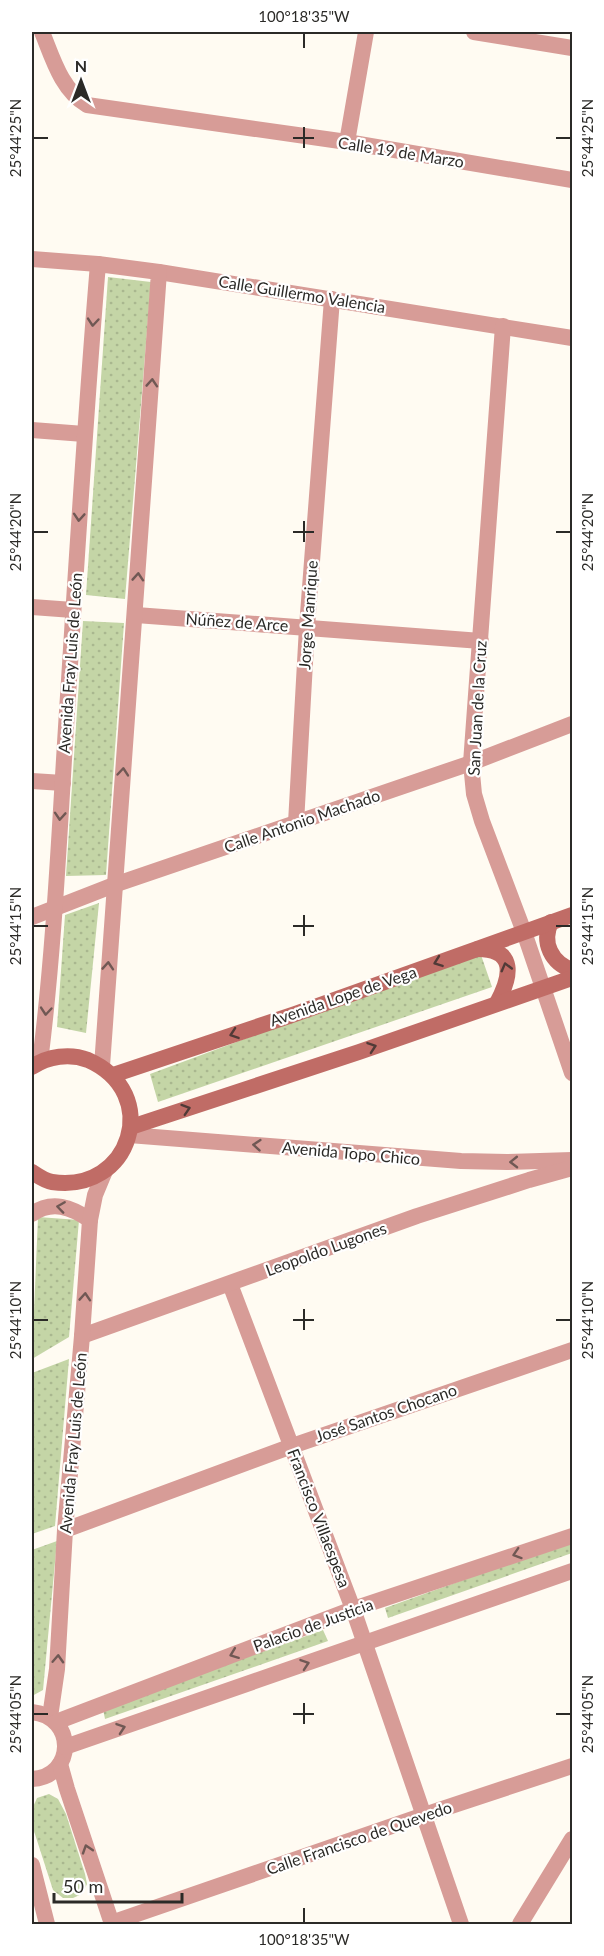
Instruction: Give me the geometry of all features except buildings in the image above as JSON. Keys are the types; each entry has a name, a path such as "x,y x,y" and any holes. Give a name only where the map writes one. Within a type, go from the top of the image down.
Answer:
{"main road":[{"name":"Avenida Lope de Vega","path":"107,1071 295,1014 573,915"},
{"path":"551,922 547,934 550,951 560,964 573,969"},
{"path":"477,949 490,949 497,952 507,963 508,979 497,1003"},
{"path":"130,1131 573,978"},
{"path":"32,1172 50,1182 79,1183 105,1171 121,1155 130,1131 130,1108 124,1090 107,1071 82,1058 60,1056 36,1065"}],"street":[{"name":"Calle 19 de Marzo","path":"42,32 68,89 87,105 347,142 573,180"},
{"path":"347,142 366,32"},
{"path":"474,32 573,48"},
{"name":"Calle Guillermo Valencia","path":"32,259 159,272 573,338"},
{"name":"Avenida Fray Luis de León","path":"36,1065 46,1015 63,783 84,434 98,264"},
{"path":"107,1071 114,885 136,615 159,272"},
{"name":"Jorge Manrique","path":"296,824 307,627 332,299"},
{"name":"San Juan de la Cruz","path":"503,326 471,763 474,794 482,821 524,932 573,1073"},
{"path":"32,430 84,434"},
{"path":"32,607 73,610"},
{"name":"Núñez de Arce","path":"136,615 481,641"},
{"name":"Calle Antonio Machado","path":"32,917 114,885 471,763 573,724"},
{"path":"32,781 63,783"},
{"name":"Avenida Topo Chico","path":"130,1131 461,1161 573,1160"},
{"name":"Leopoldo Lugones","path":"82,1336 417,1216 529,1179 573,1168"},
{"name":"Avenida Fray Luis de León","path":"53,1720 65,1530 90,1220 95,1195 105,1171"},
{"path":"32,1214 50,1206 61,1206 77,1211 90,1220"},
{"name":"Francisco Villaespesa","path":"230,1284 353,1609 461,1924"},
{"name":"José Santos Chocano","path":"65,1530 291,1446 573,1350"},
{"name":"Palacio de Justicia","path":"53,1720 353,1609 573,1536"},
{"name":"Palacio de Justicia","path":"65,1747 573,1571"},
{"path":"32,1712 40,1713 53,1720 65,1738 60,1764 45,1777 32,1779"},
{"path":"60,1764 112,1924"},
{"name":"Calle Francisco de Quevedo","path":"112,1924 424,1815 573,1766"},
{"path":"32,1788 49,1783 61,1785 67,1789"},
{"path":"520,1924 573,1839"},
{"path":"32,1865 47,1924"}],"green space":[{"path":"108,277 151,282 125,599 86,595"},
{"path":"83,621 124,623 106,875 66,876"},
{"path":"99,903 86,1033 57,1027 65,915"},
{"path":"480,952 492,987 158,1102 150,1074"},
{"path":"38,1217 79,1220 69,1337 32,1359"},
{"path":"69,1359 55,1526 32,1534 32,1373"},
{"path":"57,1541 43,1690 32,1696 32,1550"},
{"path":"572,1541 572,1553 388,1618 385,1608"},
{"path":"323,1630 328,1641 105,1719 103,1709"},
{"path":"49,1794 58,1799 66,1814 85,1874 87,1884 82,1894 73,1898 63,1898 53,1890 32,1825 33,1807 37,1798"}]}
